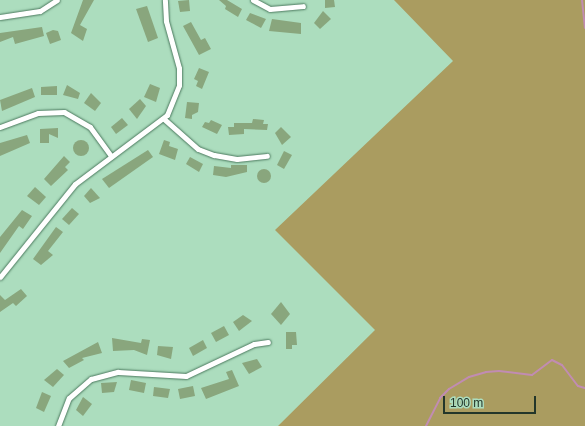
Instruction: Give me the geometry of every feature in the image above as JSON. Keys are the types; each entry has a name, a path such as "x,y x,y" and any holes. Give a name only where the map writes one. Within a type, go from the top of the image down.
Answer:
{"street":[{"path":"0,17 40,11 57,0"},
{"path":"0,277 68,191 111,156 164,119 176,96 179,68 166,21 166,0"},
{"path":"253,0 270,9 303,6"},
{"path":"0,128 38,113 64,112 90,127 111,156"},
{"path":"164,119 198,149 214,155 237,159 267,156"},
{"path":"58,426 69,398 91,379 118,372 186,376 254,344 268,342"}],"shaded area":[{"path":"394,0 585,0 585,426 278,426 375,330 275,230 453,61"}],"building":[{"path":"83,0 94,0 80,25 87,29 83,41 71,33"},
{"path":"189,0 190,11 180,12 178,1"},
{"path":"219,0 227,0 242,9 238,17 225,9 226,6"},
{"path":"325,0 334,0 335,7 325,8"},
{"path":"147,6 158,38 148,42 136,9"},
{"path":"323,11 331,19 320,29 314,23"},
{"path":"250,13 266,19 261,28 246,20"},
{"path":"272,19 301,23 301,34 269,31"},
{"path":"191,22 201,40 205,38 211,49 199,55 183,26"},
{"path":"42,27 44,36 15,44 13,37 0,42 0,33"},
{"path":"53,30 58,31 61,40 50,44 46,33"},
{"path":"199,68 209,72 202,89 196,86 198,81 194,79"},
{"path":"150,84 160,88 156,102 144,97"},
{"path":"67,85 80,93 78,99 63,95"},
{"path":"57,86 57,95 41,95 41,87"},
{"path":"32,88 35,97 2,111 0,100"},
{"path":"91,93 101,103 95,111 84,103"},
{"path":"140,99 146,106 137,119 129,109"},
{"path":"187,102 199,103 198,112 192,115 192,119 185,118"},
{"path":"122,118 128,125 116,134 111,127"},
{"path":"253,119 264,120 263,124 268,124 267,130 244,129 244,134 229,135 228,127 234,127 234,123 252,123"},
{"path":"211,120 222,125 217,134 202,127 205,122 209,123"},
{"path":"281,127 291,137 282,145 275,133"},
{"path":"58,128 58,138 49,134 49,143 40,143 40,129"},
{"path":"27,135 30,143 0,156 0,143"},
{"path":"81,140 88,145 89,148 84,155 81,156 74,151 73,148 78,141"},
{"path":"164,140 170,142 169,146 178,149 175,160 159,154"},
{"path":"148,150 153,157 109,188 102,179"},
{"path":"284,151 292,155 284,169 277,165"},
{"path":"64,156 70,162 65,167 68,170 51,186 44,179"},
{"path":"190,157 203,164 199,172 186,164"},
{"path":"231,165 247,165 247,172 226,177 213,175 214,166 231,168"},
{"path":"261,169 267,169 271,173 271,179 267,183 261,183 257,179 257,173"},
{"path":"35,187 46,197 39,205 27,196"},
{"path":"91,188 100,198 90,203 84,196"},
{"path":"72,208 79,214 69,225 62,219"},
{"path":"22,210 32,216 23,229 19,226 0,253 0,237"},
{"path":"56,227 63,232 48,251 53,255 41,265 33,259"},
{"path":"21,289 27,296 16,306 13,303 0,312 0,295 5,300"},
{"path":"281,302 290,314 281,325 271,314"},
{"path":"243,315 252,321 239,331 233,322"},
{"path":"224,326 229,335 216,342 211,333"},
{"path":"286,332 296,332 297,345 292,345 292,349 286,349"},
{"path":"112,338 141,343 142,339 150,340 147,355 134,350 113,351"},
{"path":"203,340 207,348 193,356 189,348"},
{"path":"98,342 102,353 82,358 84,360 69,368 63,361"},
{"path":"158,346 173,347 171,359 157,355"},
{"path":"257,359 262,367 249,374 242,363"},
{"path":"57,369 64,375 53,387 44,380"},
{"path":"232,370 239,386 206,399 201,388 229,379 226,372"},
{"path":"131,380 146,383 144,393 129,390"},
{"path":"117,382 114,392 102,393 101,383"},
{"path":"193,386 195,396 180,399 178,389"},
{"path":"154,387 170,389 168,398 153,396"},
{"path":"42,392 51,396 44,412 36,408"},
{"path":"83,397 92,404 83,416 76,410"}],"waterway":[{"path":"582,0 585,28"},
{"path":"426,426 440,398 449,389 469,377 486,372 499,371 532,375 552,360 562,365 578,386 585,388"}]}
